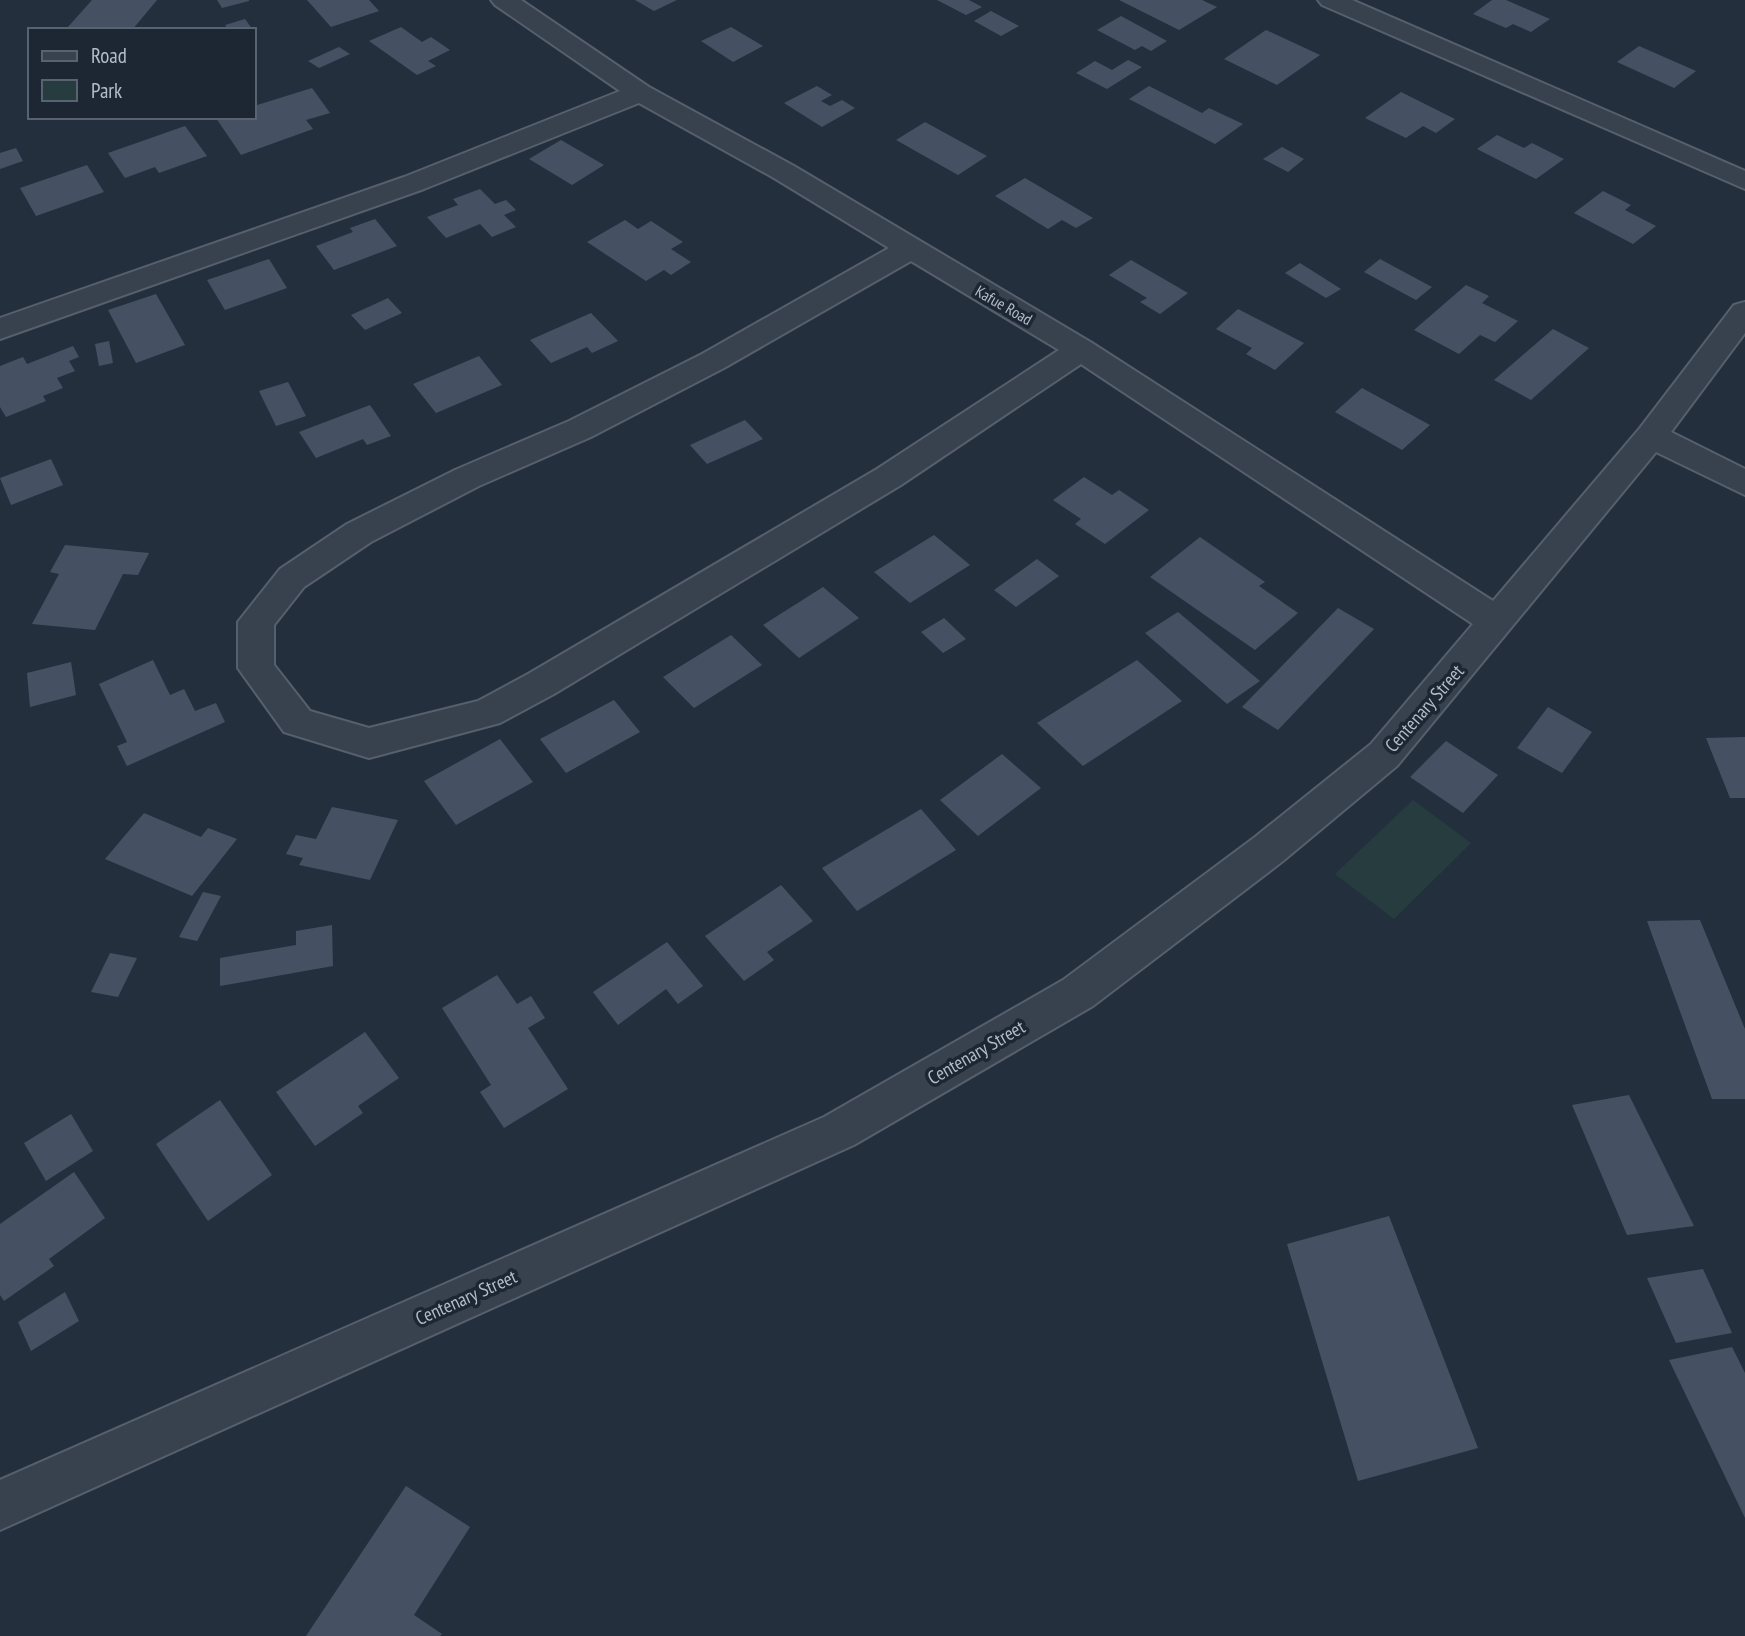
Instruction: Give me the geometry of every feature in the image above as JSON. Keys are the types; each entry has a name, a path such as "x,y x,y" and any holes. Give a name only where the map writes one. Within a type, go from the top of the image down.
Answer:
{"street":[{"name":"Kafue Road","path":"504,0 640,93 784,172 1081,350 1497,622"},
{"path":"1331,0 1745,181"},
{"path":"0,329 414,183 640,93"},
{"path":"909,249 701,367 580,429 467,478 359,533 292,578 256,622 256,667 297,722 369,743 487,713 541,684 889,477 1081,350"},
{"name":"Centenary Street","path":"0,1505 839,1131 1078,992 1269,849 1384,755 1651,436 1745,312"},
{"path":"1651,436 1745,483"}],"green space":[{"path":"1413,800 1471,843 1394,919 1335,874"}],"building":[{"path":"92,0 157,0 134,28 67,28"},
{"path":"217,0 249,0 249,1 222,8"},
{"path":"307,0 369,0 379,11 331,27"},
{"path":"635,0 677,0 654,11"},
{"path":"937,0 969,0 982,7 966,15"},
{"path":"1119,0 1202,0 1217,7 1179,30"},
{"path":"1492,0 1506,0 1550,19 1531,32 1513,24 1506,28 1473,14"},
{"path":"991,11 1019,26 1001,36 974,21"},
{"path":"1121,16 1167,41 1151,51 1142,46 1135,50 1097,30"},
{"path":"245,19 252,28 227,28 225,25"},
{"path":"401,27 422,42 431,37 450,50 428,61 436,66 417,75 369,41"},
{"path":"731,27 763,46 733,62 701,41"},
{"path":"1266,30 1320,55 1277,85 1224,59"},
{"path":"1639,46 1696,71 1674,88 1617,62"},
{"path":"339,47 350,54 319,68 308,61"},
{"path":"1128,60 1142,67 1107,89 1076,73 1095,61 1112,70"},
{"path":"817,86 832,95 821,101 830,106 842,100 855,108 822,127 784,103"},
{"path":"1149,86 1202,113 1209,108 1243,124 1215,144 1129,99"},
{"path":"312,88 330,113 306,120 313,129 241,155 217,119 256,119 256,105"},
{"path":"1401,92 1455,119 1436,133 1423,126 1406,138 1365,118"},
{"path":"925,122 987,156 958,175 896,140"},
{"path":"185,126 207,156 159,173 155,167 125,178 108,153"},
{"path":"1497,135 1524,148 1532,143 1564,159 1536,179 1477,149"},
{"path":"561,140 604,165 572,185 529,159"},
{"path":"1282,147 1304,159 1288,172 1263,159"},
{"path":"16,148 23,161 0,169 0,153"},
{"path":"87,165 104,192 36,216 20,188"},
{"path":"1025,178 1093,218 1076,228 1062,220 1048,229 995,196"},
{"path":"480,189 495,204 506,200 516,210 504,215 516,227 492,237 480,224 446,238 427,217 458,205 453,199"},
{"path":"1603,191 1631,205 1625,210 1656,226 1633,244 1574,213"},
{"path":"375,219 397,246 334,270 316,246 353,232 350,228"},
{"path":"625,220 638,229 651,221 683,242 671,249 691,262 671,275 664,270 646,281 587,242"},
{"path":"269,259 287,288 225,310 207,280"},
{"path":"1380,259 1432,287 1416,300 1364,272"},
{"path":"1131,260 1188,293 1160,314 1140,302 1147,298 1109,275"},
{"path":"1300,263 1341,289 1326,298 1285,273"},
{"path":"1466,285 1489,296 1482,303 1518,321 1495,342 1480,335 1459,354 1414,330"},
{"path":"156,294 185,345 136,363 108,310"},
{"path":"388,298 402,313 365,330 351,315"},
{"path":"1238,309 1304,343 1275,370 1246,354 1252,348 1216,329"},
{"path":"591,313 618,341 592,353 587,347 551,363 530,340"},
{"path":"1553,329 1589,348 1531,400 1494,380"},
{"path":"109,341 113,363 99,366 95,344"},
{"path":"73,346 79,357 69,361 75,371 57,378 63,388 43,396 46,401 6,417 0,407 0,366 23,357 27,364"},
{"path":"479,356 502,385 436,413 413,384"},
{"path":"288,382 306,416 276,426 259,391"},
{"path":"1362,388 1430,425 1402,450 1335,412"},
{"path":"370,405 391,436 367,445 363,439 316,458 299,432"},
{"path":"745,420 763,439 707,464 690,445"},
{"path":"51,459 63,485 11,505 0,478"},
{"path":"1084,477 1112,495 1119,490 1149,510 1105,544 1075,524 1081,519 1053,500"},
{"path":"934,535 970,565 910,603 874,572"},
{"path":"1200,537 1265,582 1259,586 1298,613 1255,650 1150,577"},
{"path":"65,545 149,553 138,575 123,574 95,630 32,624 59,574 50,572"},
{"path":"1037,559 1059,576 1016,607 994,590"},
{"path":"823,587 859,618 799,658 763,625"},
{"path":"1338,608 1374,629 1278,730 1242,707"},
{"path":"1178,612 1260,681 1227,704 1145,633"},
{"path":"944,618 966,639 943,653 921,632"},
{"path":"731,635 762,665 694,708 663,677"},
{"path":"153,660 170,695 184,689 195,711 216,703 225,722 127,766 117,746 127,742 99,684"},
{"path":"1137,660 1182,701 1083,766 1037,723"},
{"path":"71,662 76,695 30,707 27,673"},
{"path":"614,700 640,732 566,773 540,739"},
{"path":"1548,707 1592,732 1562,773 1517,748"},
{"path":"1745,737 1745,798 1730,798 1706,738"},
{"path":"500,739 533,782 456,825 424,781"},
{"path":"1446,741 1498,775 1463,813 1410,777"},
{"path":"1002,754 1041,788 978,836 940,800"},
{"path":"332,807 398,820 370,880 299,865 303,858 286,854 296,835 316,839"},
{"path":"921,809 956,850 857,911 822,868"},
{"path":"144,813 201,837 208,828 237,839 192,896 105,859"},
{"path":"781,885 813,921 767,952 774,960 744,981 705,936"},
{"path":"203,892 221,896 197,941 179,937"},
{"path":"1700,920 1745,1029 1745,1099 1712,1099 1647,921"},
{"path":"332,925 333,966 220,986 220,958 296,945 296,931"},
{"path":"667,942 703,986 678,1004 666,989 618,1025 593,992"},
{"path":"110,953 137,958 118,997 91,992"},
{"path":"497,975 517,1004 531,996 545,1018 528,1028 568,1089 504,1128 480,1092 491,1085 442,1008"},
{"path":"365,1032 399,1078 358,1106 363,1113 315,1146 276,1092"},
{"path":"1629,1095 1694,1226 1627,1235 1572,1105"},
{"path":"220,1100 272,1175 208,1221 156,1144"},
{"path":"71,1114 93,1151 46,1181 24,1143"},
{"path":"74,1172 105,1218 49,1259 54,1266 4,1301 0,1295 0,1224"},
{"path":"1389,1216 1478,1448 1358,1481 1287,1244"},
{"path":"1703,1269 1732,1333 1676,1343 1647,1278"},
{"path":"65,1292 79,1321 31,1351 18,1322"},
{"path":"1732,1347 1745,1373 1745,1518 1669,1360"},
{"path":"406,1486 470,1527 414,1615 442,1634 306,1636"}]}
